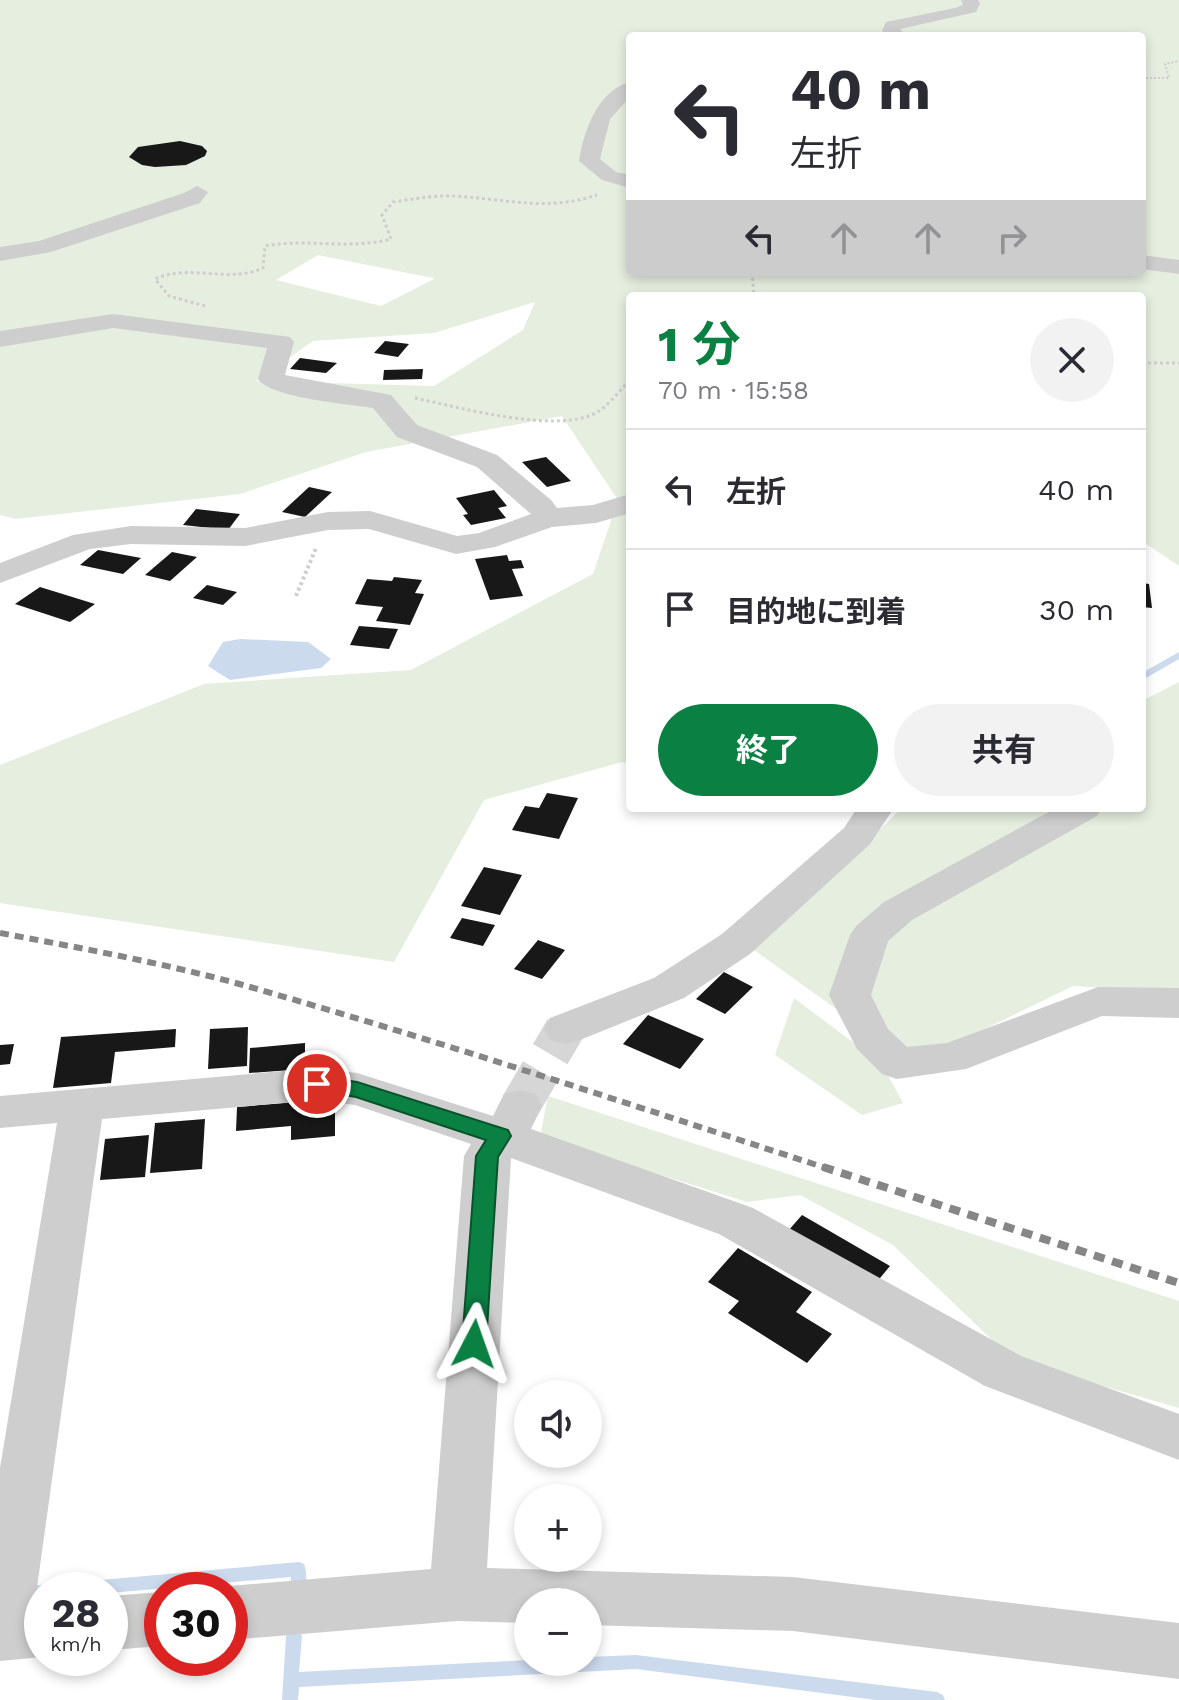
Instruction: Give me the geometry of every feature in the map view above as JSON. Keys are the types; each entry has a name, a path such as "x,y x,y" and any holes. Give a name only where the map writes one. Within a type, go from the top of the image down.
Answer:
{"street":[{"path":"892,32 892,26 970,8 972,3 969,0"},
{"path":"626,91 610,101 593,133 589,161 609,176 626,181"},
{"path":"0,254 43,247 192,198 197,192"},
{"path":"1146,263 1179,267"},
{"path":"0,339 113,321 281,342 271,379 299,388 382,401 407,431 487,461 541,506 548,518"},
{"path":"0,574 84,541 131,535 245,537 328,521 370,520 456,545 484,541 548,518 596,514 626,504"},
{"path":"565,1029 669,988 736,944 857,836 873,812"},
{"path":"1077,812 898,911 870,935 850,995 872,1038 897,1063 951,1058 1098,1001 1179,1003"},
{"path":"0,1112 317,1084 357,1089 510,1121 736,1221 1003,1371 1179,1437"},
{"path":"13,1618 82,1104"},
{"path":"457,1594 487,1156 510,1121"},
{"path":"248,1611 457,1594 793,1604 1179,1651"}],"path":[{"path":"1146,78 1169,78 1165,64 1179,61"},
{"path":"210,308 169,296 155,279 168,273 250,274 263,268 265,246 282,241 370,247 391,239 382,215 393,202 437,195 532,207 547,206 578,203 626,184"},
{"path":"1146,363 1179,363"},
{"path":"382,401 423,398 519,419 564,420 598,412 626,384"},
{"path":"296,596 328,521"}],"green space":[{"path":"0,0 1179,0 1179,566 1146,544 1146,292 626,292 626,763 484,800 394,962 0,903 0,765 204,684 411,670 593,574 618,500 562,416 366,452 240,494 15,519 0,515","holes":["318,255 433,278 434,279 381,306 276,280","535,302 523,330 434,386 256,381 313,341 434,333"]},
{"path":"1179,682 1179,993 1073,986 944,1049 888,1046 754,950 898,812 1146,812 1146,699"},
{"path":"794,998 882,1064 903,1103 862,1115 775,1055"},
{"path":"548,1096 1179,1301 1179,1408 1013,1360 893,1245 800,1195 747,1202 540,1137"}],"water":[{"path":"240,639 308,642 331,659 321,668 230,680 208,666 223,642"}],"building":[{"path":"180,141 202,146 207,151 205,156 186,165 155,167 142,165 129,157 138,147"},
{"path":"385,341 409,344 398,357 374,353"},
{"path":"300,358 337,363 326,373 290,369"},
{"path":"423,369 422,379 383,380 384,370"},
{"path":"546,457 571,481 547,487 522,462"},
{"path":"309,487 332,492 305,517 282,512"},
{"path":"494,490 507,506 498,508 506,518 471,525 463,515 468,514 456,498"},
{"path":"196,509 240,514 228,530 183,525"},
{"path":"98,550 141,558 123,574 80,565"},
{"path":"172,552 197,557 170,581 145,575"},
{"path":"507,555 509,561 521,560 524,568 512,569 523,596 490,600 475,559"},
{"path":"394,577 422,580 415,593 424,594 410,625 376,621 383,607 355,604 367,579 392,581"},
{"path":"1146,584 1149,584 1152,608 1146,607"},
{"path":"207,585 237,592 223,605 193,598"},
{"path":"40,587 95,604 70,622 15,604"},
{"path":"359,626 398,629 389,649 350,645"},
{"path":"547,793 578,798 559,839 512,830 525,806 539,808"},
{"path":"484,867 522,875 500,915 461,906"},
{"path":"462,918 495,925 483,946 450,938"},
{"path":"538,940 565,950 542,979 514,969"},
{"path":"724,972 753,987 725,1014 696,999"},
{"path":"648,1015 704,1039 680,1069 623,1044"},
{"path":"248,1027 247,1066 208,1069 210,1029"},
{"path":"176,1029 175,1047 115,1052 111,1083 53,1088 61,1037"},
{"path":"305,1043 305,1069 249,1073 250,1048"},
{"path":"14,1044 10,1064 0,1065 0,1045"},
{"path":"335,1099 335,1136 291,1140 291,1126 236,1131 237,1107"},
{"path":"205,1119 202,1169 150,1173 155,1123"},
{"path":"149,1135 145,1177 100,1180 105,1139"},
{"path":"802,1215 890,1266 876,1283 788,1231"},
{"path":"738,1248 812,1292 796,1312 832,1334 807,1363 728,1313 739,1301 708,1282"}],"waterway":[{"path":"1146,674 1179,655"},
{"path":"128,1585 299,1569 297,1590"},
{"path":"0,1596 24,1594"},
{"path":"291,1680 294,1636"},
{"path":"291,1680 636,1662 937,1700"},
{"path":"290,1700 291,1680"}],"tunnel":[{"path":"520,1106 565,1029"}],"railway":[{"path":"0,933 152,963 317,1006 829,1169"},
{"path":"823,1167 1179,1283"}],"route":[{"path":"317,1084 357,1089 500,1136 487,1156 474,1344"}]}
